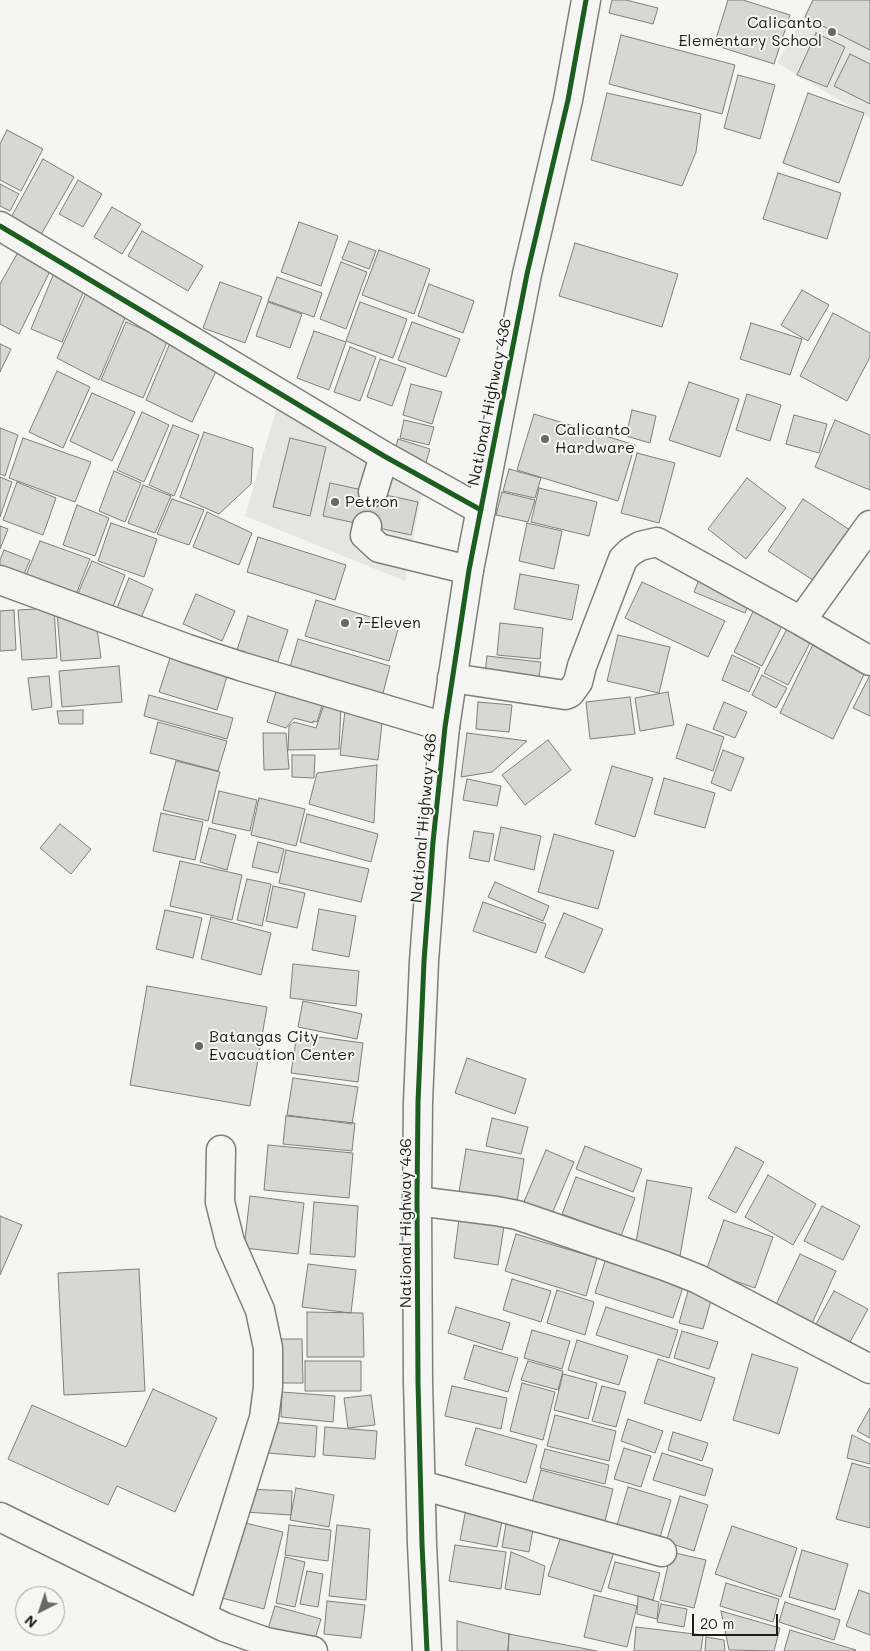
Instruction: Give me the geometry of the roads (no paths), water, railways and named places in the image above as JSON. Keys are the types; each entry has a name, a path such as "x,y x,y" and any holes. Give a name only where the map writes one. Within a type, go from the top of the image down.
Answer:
{"street":[{"name":"National Highway 436","path":"427,1651 418,1382 418,1102 424,961 433,842 445,727 469,570 527,274 568,100 586,0"},
{"path":"4,237 481,510"},
{"path":"373,492 384,456"},
{"path":"367,526 365,535 379,548 469,570"},
{"path":"801,621 866,539"},
{"path":"452,678 565,695 570,692 578,682 619,567 630,552 649,543 657,542 801,621 870,662"},
{"path":"0,580 215,658 445,727"},
{"path":"202,1616 264,1418 268,1387 268,1348 260,1310 230,1242 220,1202 221,1150"},
{"path":"418,1201 496,1210 517,1215 665,1266 698,1279 870,1369"},
{"path":"421,1485 662,1552"},
{"path":"0,1517 224,1627 258,1640 313,1651"}],"tunnel":[{"path":"367,526 373,492"}],"place":[{"name":"Calicanto Elementary School","path":"832,32"},
{"name":"Calicanto Hardware","path":"545,439"},
{"name":"Petron","path":"335,502"},
{"name":"7-Eleven","path":"345,623"},
{"name":"Batangas City Evacuation Center","path":"199,1046"}]}
